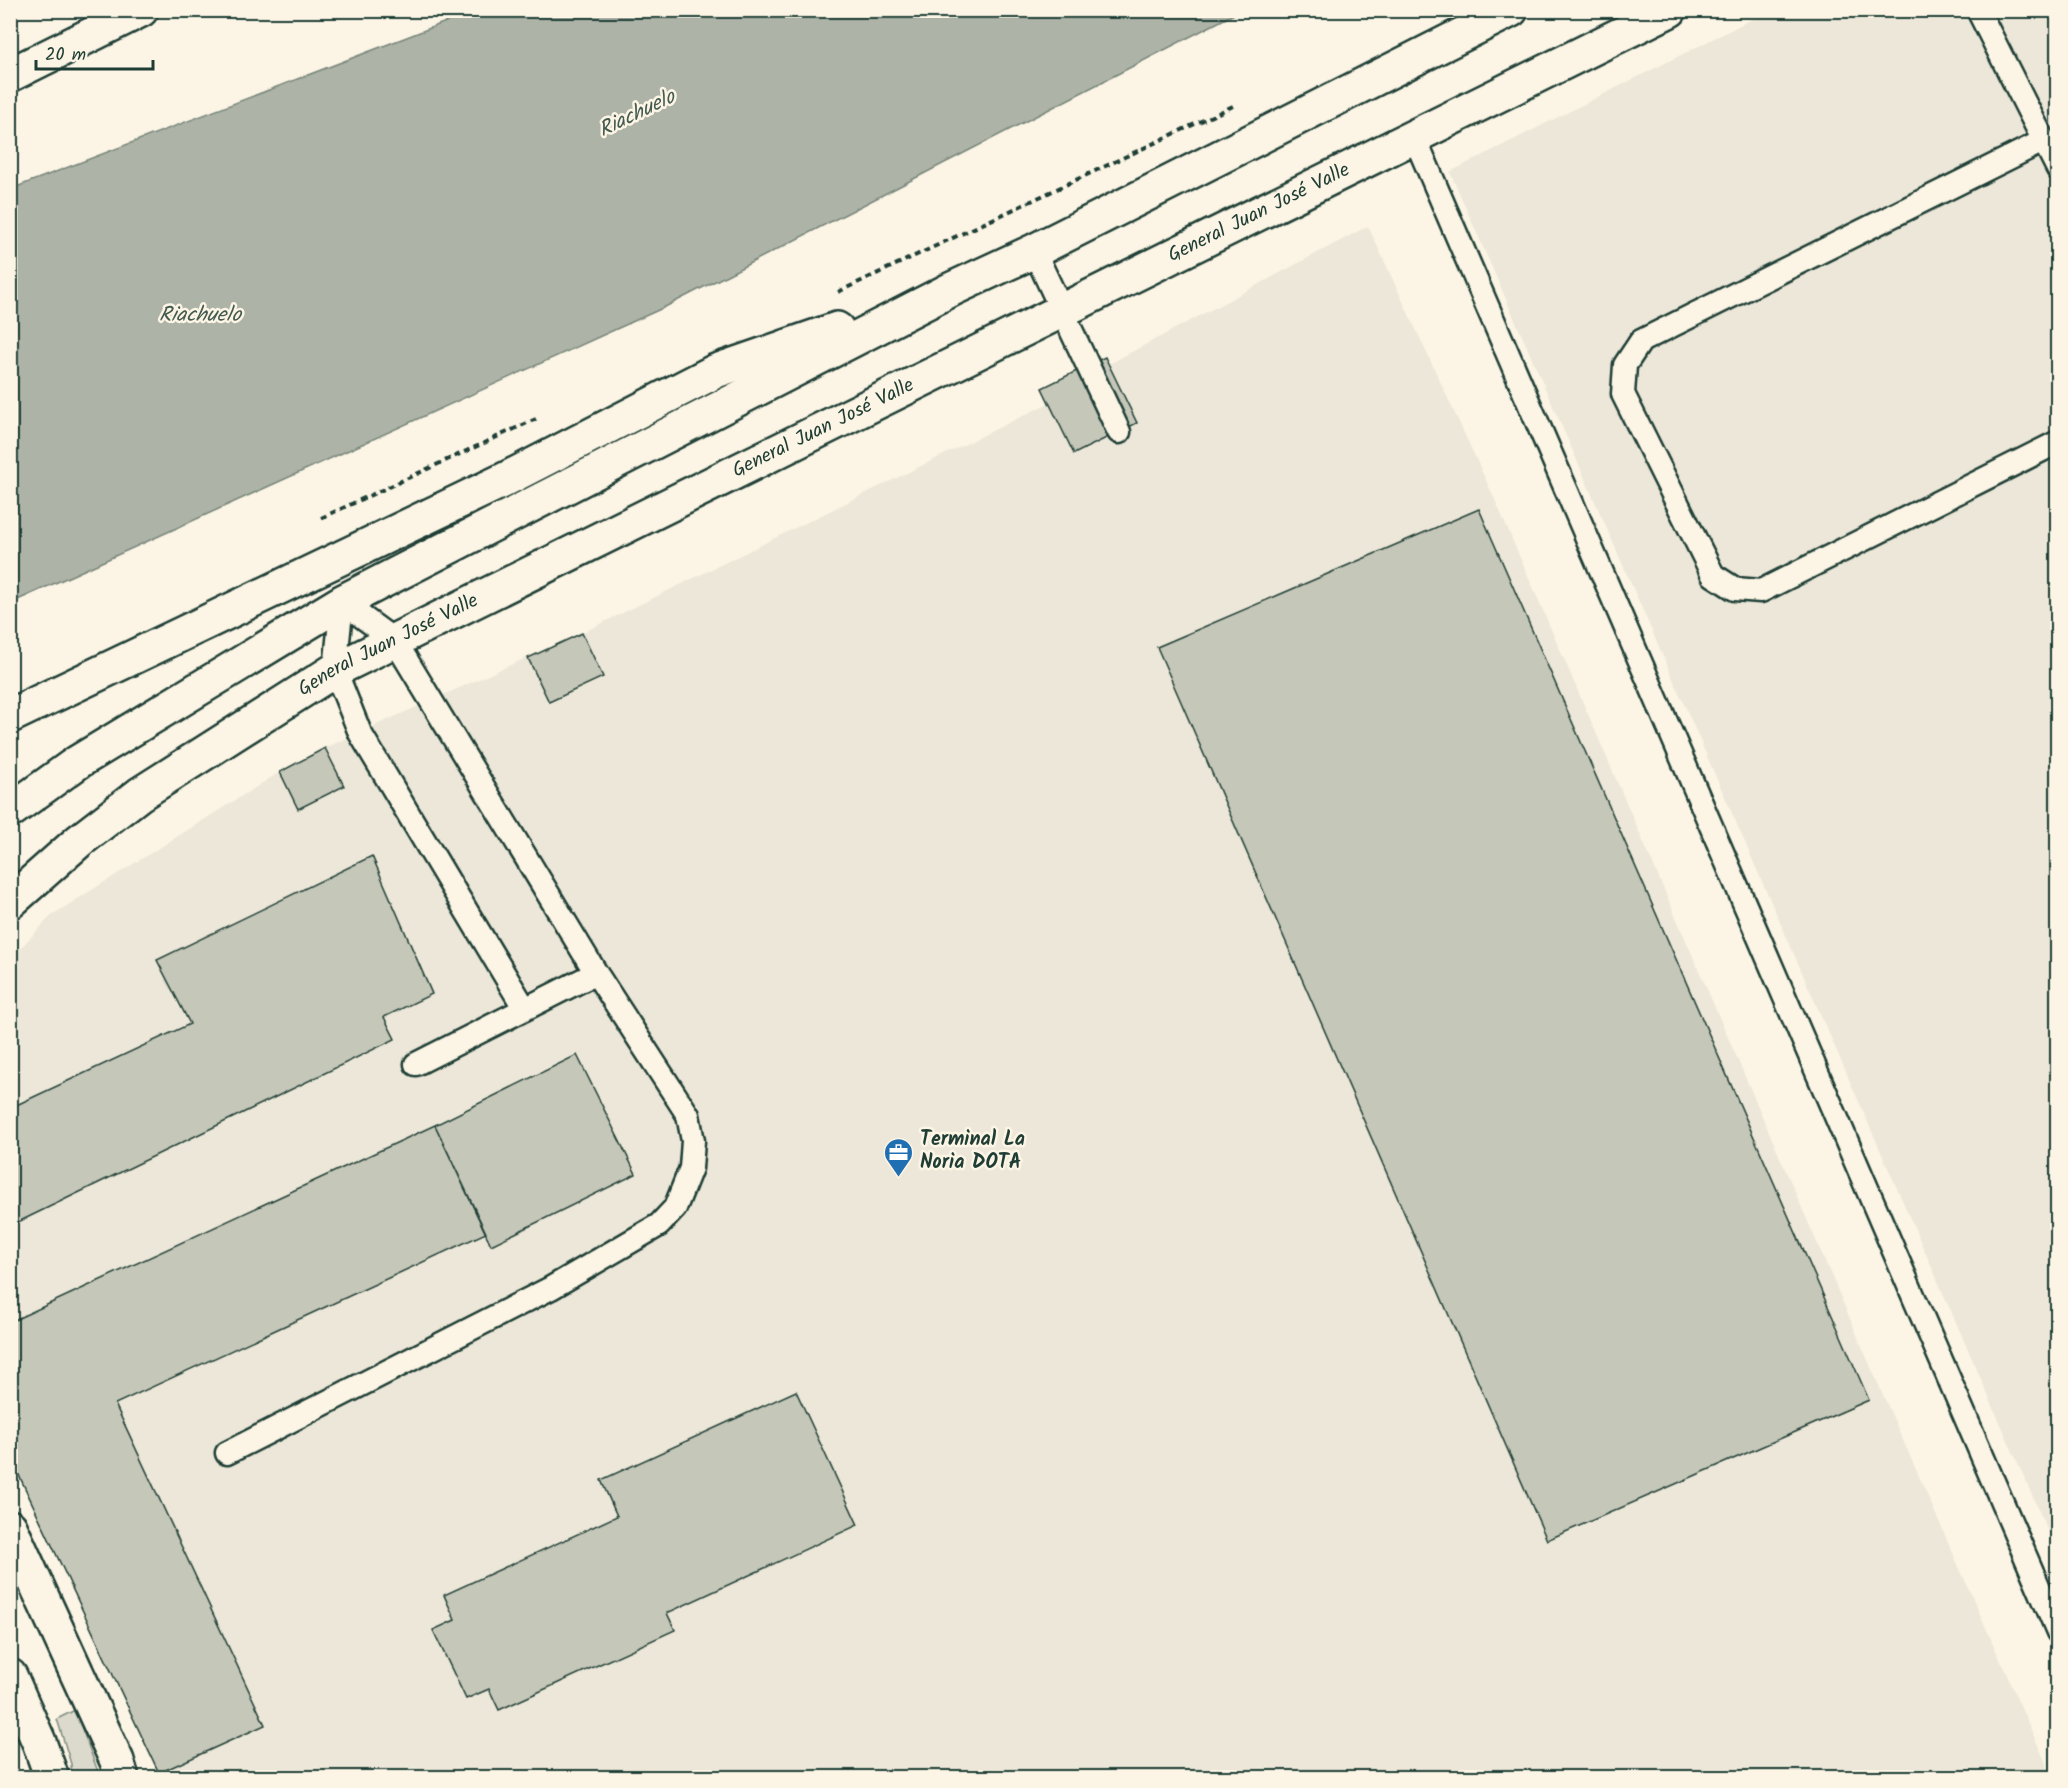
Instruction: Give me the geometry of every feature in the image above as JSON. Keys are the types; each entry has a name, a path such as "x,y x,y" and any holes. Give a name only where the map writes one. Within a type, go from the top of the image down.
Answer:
{"main road":[{"path":"10,75 141,10"},
{"path":"10,811 78,762 342,602 952,289 1511,10"},
{"name":"General Juan José Valle","path":"10,902 79,841 140,794 335,670 1670,10"},
{"path":"10,716 502,481 716,371 952,289"},
{"path":"10,1527 117,1761 122,1778"},
{"path":"10,1676 52,1778"}],"lane":[{"path":"1978,10 2058,169"},
{"path":"1414,136 2058,1632"},
{"path":"2043,141 1641,341 1624,365 1623,394 1713,575 1735,589 1761,591 2058,442"},
{"path":"1034,250 1119,432"},
{"path":"226,1454 551,1288 659,1225 675,1208 691,1168 693,1142 687,1115 596,973 395,641 342,602"},
{"path":"342,602 335,670 360,733 525,1009"},
{"path":"416,1064 596,973"}],"path":[{"path":"832,295 1241,102"},
{"path":"321,518 536,419"}],"shaded area":[{"path":"1768,11 2057,11 2057,1552 1450,172"},
{"name":"Terminal La Noria DOTA","path":"1368,226 1496,502 1883,1395 2052,1777 160,1777 11,1456 10,959 52,915 280,772 325,748 582,633 1049,403 1042,388 1105,357 1109,364"},
{"path":"75,1710 100,1777 72,1777 71,1764 57,1719"}],"water":[{"name":"Riachuelo","path":"477,10 1240,11 665,307 11,603 11,189"}],"building":[{"path":"1105,357 1137,423 1074,454 1042,388"},
{"path":"1479,509 1869,1400 1547,1540 1157,647"},
{"path":"582,633 603,677 549,702 528,658"},
{"path":"325,748 344,786 298,809 280,772"},
{"path":"372,856 432,994 384,1017 395,1039 10,1226 10,1108 190,1024 157,960"},
{"path":"577,1055 636,1174 491,1245 435,1125"},
{"path":"435,1125 486,1233 115,1404 265,1725 159,1773 10,1456 10,1322"},
{"path":"796,1391 858,1525 667,1613 675,1630 499,1710 489,1689 466,1699 433,1630 455,1620 444,1595 617,1516 601,1480"}],"place":[{"name":"Terminal La Noria DOTA","path":"899,1178"}]}
